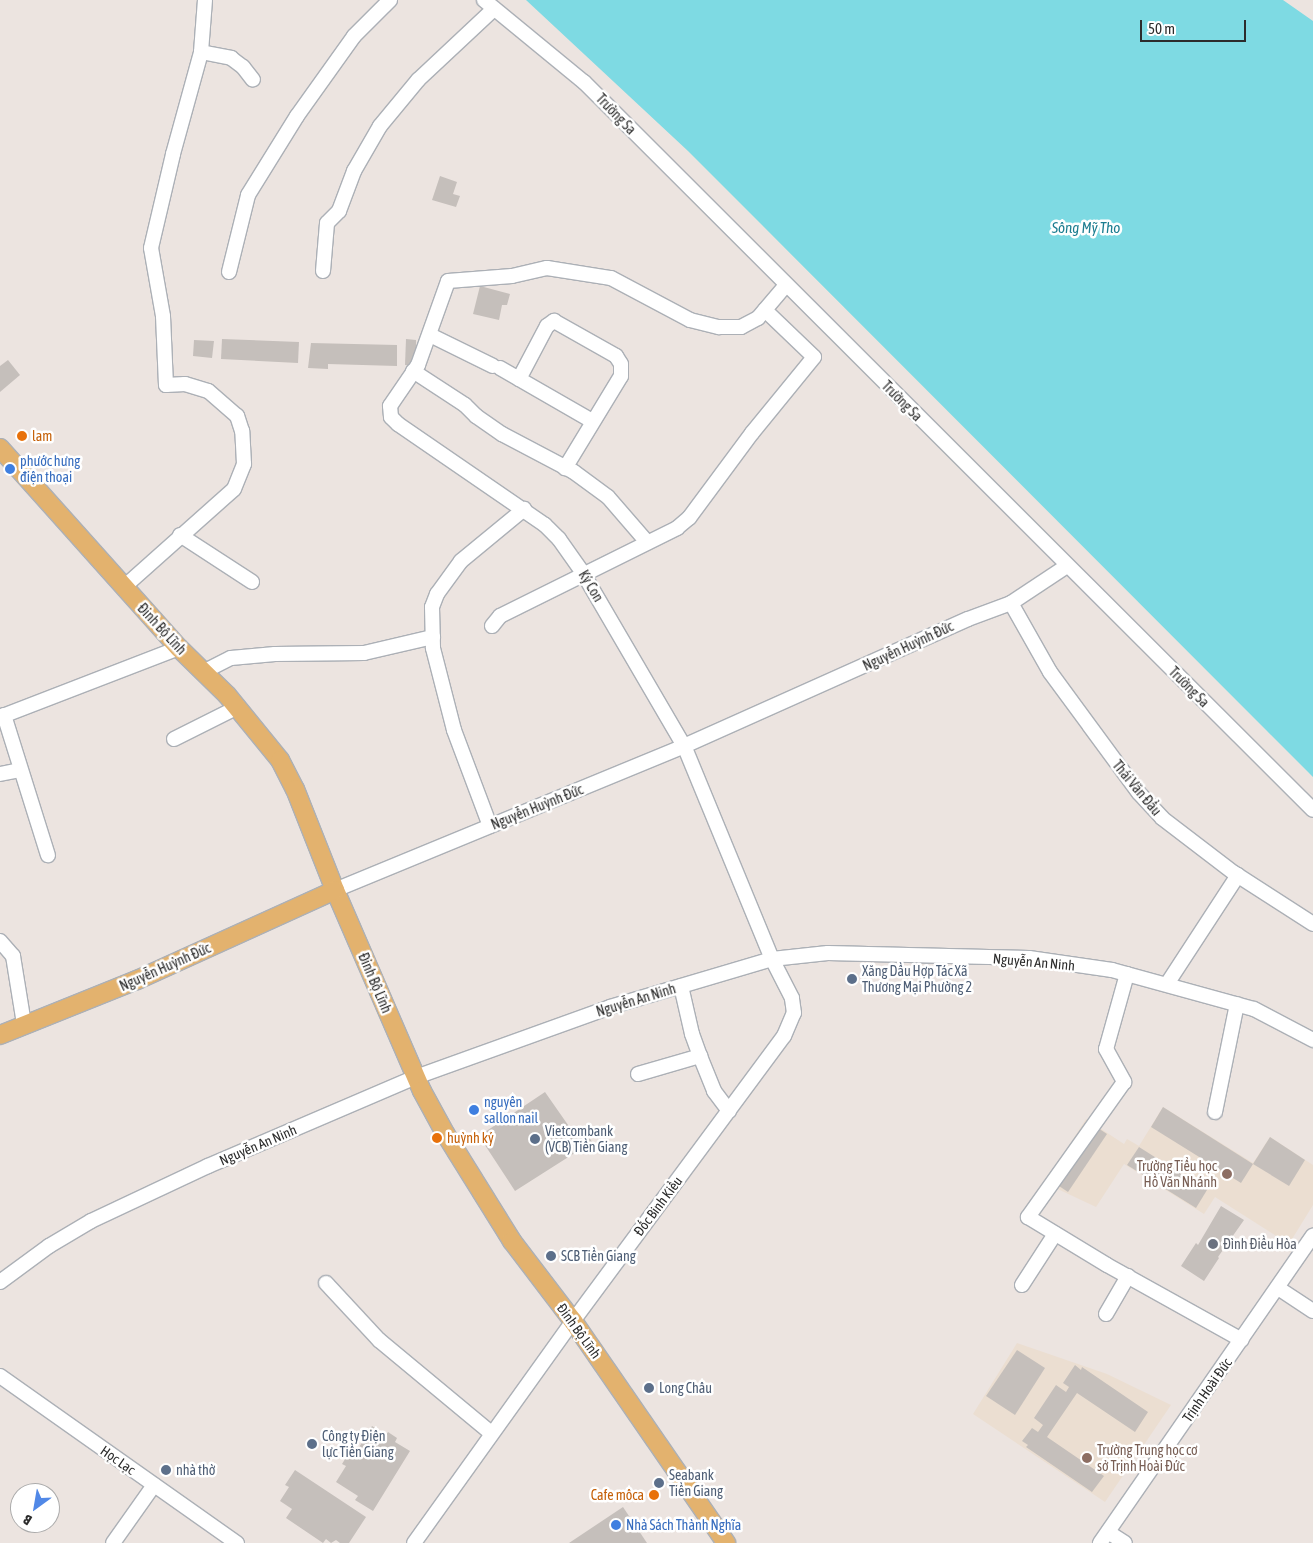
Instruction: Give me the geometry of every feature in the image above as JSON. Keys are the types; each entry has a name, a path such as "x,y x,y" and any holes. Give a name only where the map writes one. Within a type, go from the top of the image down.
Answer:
{"main road":[{"name":"Đinh Bộ Lĩnh","path":"0,448 179,648 238,707 280,760 295,788 335,890 416,1077 446,1135 512,1242 573,1321 726,1543"},
{"name":"Nguyễn Huỳnh Đức","path":"0,1035 137,980 335,890"}],"street":[{"path":"124,587 180,535 234,489 244,464 242,431 237,416 208,391 185,384 166,385 163,316 151,248 173,154 202,52 205,0"},
{"path":"229,272 248,195 297,116 354,36 390,0"},
{"path":"323,271 327,224 339,211 354,171 380,126 418,80 489,4"},
{"name":"Trường Sa","path":"489,4 584,82 1313,810"},
{"path":"202,52 231,58 244,66 253,80"},
{"name":"Ký Con","path":"764,310 758,318 741,327 720,327 690,320 611,278 547,268 512,276 448,281 430,335 413,371 390,406 392,417 398,424 524,508 545,525 559,539 584,573 684,746 772,958"},
{"path":"492,626 500,616 676,528 689,518 758,425 814,357 764,310 786,285"},
{"path":"519,379 550,322 562,323 616,356 620,364 621,376 592,420 565,468"},
{"path":"430,335 497,367 592,420"},
{"path":"413,371 464,405 502,434 565,468 608,497 647,542"},
{"path":"490,826 454,730 432,637 432,607 437,594 461,561 524,508"},
{"path":"180,535 252,582"},
{"name":"Nguyễn Huỳnh Đức","path":"335,890 684,746 968,618 1011,603 1067,566"},
{"name":"Thái Văn Đẩu","path":"1011,603 1050,672 1138,793 1162,818 1238,875 1313,924"},
{"path":"203,672 231,658 275,654 364,653 432,637"},
{"path":"48,855 2,716 179,648"},
{"path":"174,739 238,707"},
{"path":"0,774 21,770"},
{"path":"1167,984 1238,875"},
{"path":"0,941 13,956 24,1024"},
{"name":"Nguyễn An Ninh","path":"0,1282 28,1260 91,1221 208,1166 416,1077 610,1007 772,958 828,953 1029,958 1127,974 1237,1004 1254,1009 1313,1040"},
{"name":"Đốc Binh Kiều","path":"414,1543 491,1433 784,1036 794,1013 792,998 772,958"},
{"path":"1127,974 1106,1049 1124,1082 1028,1217 1054,1234 1242,1340"},
{"path":"681,986 692,1034 700,1056 714,1091 729,1111"},
{"path":"1215,1112 1237,1004"},
{"path":"638,1074 700,1056"},
{"path":"1022,1285 1054,1234"},
{"name":"Trịnh Hoài Đức","path":"1104,1537 1313,1235"},
{"path":"1106,1314 1128,1276"},
{"path":"326,1283 379,1340 491,1433"},
{"path":"1278,1288 1313,1311"},
{"name":"Học Lạc","path":"0,1376 237,1543"},
{"path":"113,1543 154,1484"},
{"path":"1104,1537 1125,1543"}],"shaded area":[{"name":"Trường Tiểu học Hồ Văn Nhánh","path":"1163,1107 1253,1163 1270,1137 1313,1165 1313,1205 1289,1244 1215,1197 1204,1214 1124,1164 1096,1207 1045,1183 1086,1119 1124,1144 1127,1139 1139,1146"},
{"name":"Trường Trung học cơ sở Trịnh Hoài Đức","path":"1017,1343 1107,1374 1171,1405 1105,1502 973,1414"}],"water":[{"name":"Sông Mỹ Tho","path":"526,0 1283,0 1313,21 1313,777 688,151"}],"building":[{"path":"440,176 457,182 453,194 460,196 456,207 432,200"},
{"path":"480,286 510,294 507,305 502,305 499,320 473,314"},
{"path":"222,339 299,342 298,363 221,359"},
{"path":"406,339 416,340 416,366 405,365"},
{"path":"194,340 214,341 212,358 193,356"},
{"path":"311,343 397,345 397,366 328,364 328,369 308,368"},
{"path":"8,360 20,375 0,392 0,366"},
{"name":"Vietcombank (VCB) Tiền Giang","path":"545,1092 575,1135 584,1129 592,1142 515,1191 479,1136"},
{"path":"1163,1107 1253,1164 1241,1183 1151,1127"},
{"path":"1092,1124 1107,1134 1068,1192 1053,1182"},
{"path":"1270,1137 1305,1160 1289,1186 1253,1164"},
{"path":"1139,1147 1207,1190 1196,1208 1127,1165"},
{"name":"Đình Điều Hòa","path":"1221,1206 1244,1220 1204,1281 1181,1266 1196,1243 1198,1245"},
{"path":"1017,1350 1045,1368 1015,1415 986,1396"},
{"path":"1075,1365 1081,1370 1082,1367 1148,1412 1135,1432 1077,1393 1047,1437 1104,1476 1092,1492 1026,1447 1028,1445 1022,1441 1032,1428 1038,1432 1043,1425 1034,1418 1056,1385 1066,1392 1069,1387 1063,1383"},
{"path":"372,1426 386,1435 388,1432 397,1438 395,1442 410,1451 373,1511 355,1500 358,1496 336,1482 346,1466 342,1464 353,1446 358,1449"},
{"path":"295,1470 366,1517 349,1543 340,1543 336,1540 331,1543 326,1539 323,1543 286,1518 292,1509 280,1501 289,1487 285,1485"},
{"name":"Nhà Sách Thành Nghĩa","path":"623,1507 647,1543 569,1543"}],"place":[{"name":"lam","path":"22,436"},
{"name":"phước hưng điện thoại","path":"10,469"},
{"name":"Xăng Dầu Hợp Tác Xã Thương Mại Phường 2","path":"852,979"},
{"name":"nguyên sallon nail","path":"474,1110"},
{"name":"huỳnh ký","path":"437,1138"},
{"name":"Vietcombank (VCB) Tiền Giang","path":"535,1139"},
{"name":"Trường Tiểu học Hồ Văn Nhánh","path":"1227,1174"},
{"name":"Đình Điều Hòa","path":"1213,1244"},
{"name":"SCB Tiền Giang","path":"551,1256"},
{"name":"Long Châu","path":"649,1388"},
{"name":"Công ty Điện lực Tiền Giang","path":"312,1444"},
{"name":"Trường Trung học cơ sở Trịnh Hoài Đức","path":"1087,1458"},
{"name":"nhà thờ","path":"166,1470"},
{"name":"Seabank Tiền Giang","path":"659,1483"},
{"name":"Cafe môca","path":"654,1495"},
{"name":"Nhà Sách Thành Nghĩa","path":"616,1525"}]}
